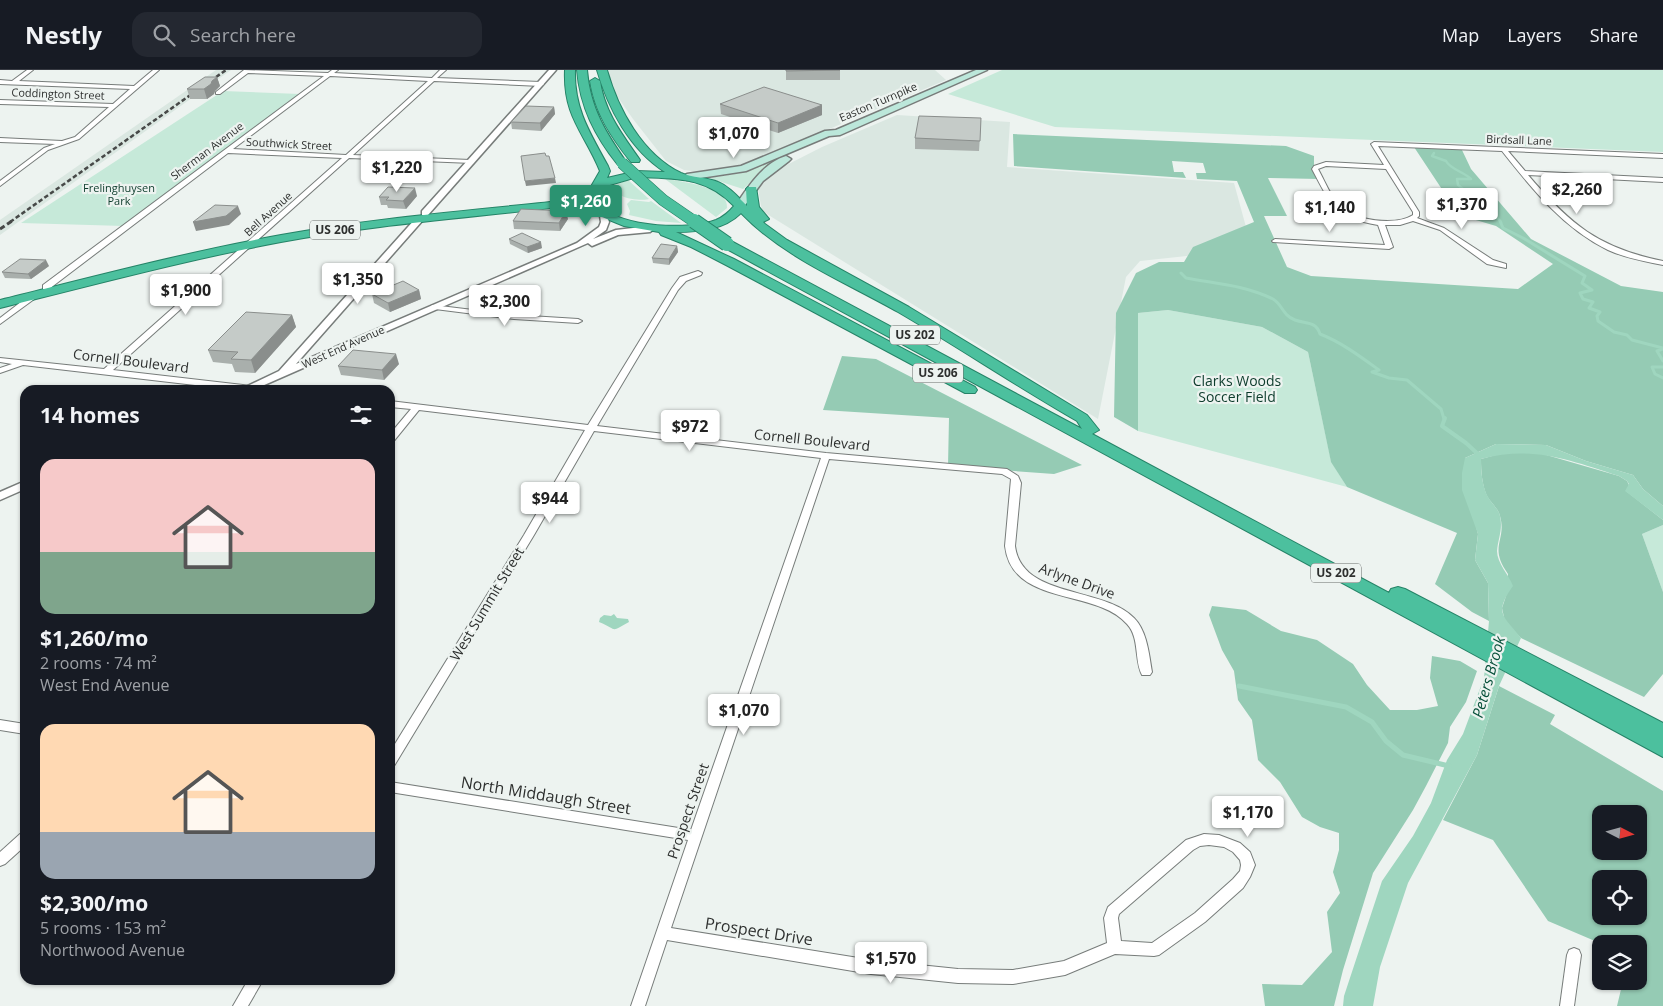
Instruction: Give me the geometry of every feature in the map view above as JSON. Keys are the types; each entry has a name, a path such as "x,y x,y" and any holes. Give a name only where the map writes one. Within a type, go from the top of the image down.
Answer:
{"highway":[{"path":"570,70 569,94 576,119 603,166 604,171 591,197 600,212"},
{"name":"US 202","path":"582,70 589,111 604,141 622,163 663,200 733,242 1219,510 1455,630"},
{"name":"US 202","path":"595,70 596,88 603,113 615,136 634,160 677,198 733,242 1091,430 1568,691 1663,749"},
{"path":"602,70 610,97 629,128 657,160 667,168 683,176"},
{"name":"US 206","path":"0,297 46,288 200,248 552,199 579,193 614,179 636,174 683,176 704,181 721,188 730,194 761,227 783,243 904,310 1082,418 1091,430"},
{"path":"752,188 753,207 765,222 826,262 830,270"},
{"name":"US 206","path":"422,216 560,204 581,205 612,218 655,229 695,244 969,390 1184,498 1219,510"},
{"name":"US 206","path":"655,229 698,228 718,223 731,216 740,206"},
{"name":"US 206","path":"0,304 257,239"},
{"path":"1568,691 1663,760"},
{"name":"US 202","path":"1568,691 1663,732"}],"main road":[{"name":"Easton Turnpike","path":"683,176 738,171 828,133 837,133 983,70"},
{"name":"Easton Turnpike","path":"740,206 764,173 776,164 837,136 837,133"}],"street":[{"path":"13,82 30,70"},
{"path":"0,184 46,150 78,138 156,70"},
{"name":"Sherman Avenue","path":"46,288 335,70"},
{"name":"Bell Avenue","path":"106,372 257,239 443,70"},
{"path":"280,375 553,70"},
{"path":"218,93 247,71 541,84"},
{"path":"0,82 136,88"},
{"name":"Coddington Street","path":"0,102 115,106"},
{"path":"0,140 68,142"},
{"name":"Birdsall Lane","path":"1388,167 1374,144 1663,156"},
{"path":"1504,150 1551,206 1575,228 1593,240 1619,253 1663,263"},
{"name":"Southwick Street","path":"227,151 470,162"},
{"path":"1414,219 1416,212 1388,167 1326,164 1319,165 1315,169 1338,208 1361,220 1402,222 1414,219 1442,229 1490,262 1503,266"},
{"path":"1523,173 1663,180"},
{"name":"West End Avenue","path":"580,245 603,228 605,222 600,212"},
{"path":"1276,241 1390,247 1381,222"},
{"name":"West End Avenue","path":"255,385 580,245 616,234 655,229"},
{"name":"West Summit Street","path":"395,755 530,535 590,428 675,290 683,279 698,274"},
{"path":"0,322 33,297"},
{"path":"436,307 505,316 578,321"},
{"name":"Cornell Boulevard","path":"0,360 212,385"},
{"path":"0,372 23,363"},
{"name":"Cornell Boulevard","path":"395,405 826,456 993,469"},
{"path":"395,434 417,408"},
{"name":"Prospect Street","path":"638,1006 808,503 826,456"},
{"name":"Arlyne Drive","path":"993,469 1010,473 1015,478 1010,550 1015,567 1027,577 1046,587 1121,612 1129,619 1138,635 1146,672"},
{"path":"0,496 20,487"},
{"path":"0,725 20,727"},
{"name":"North Middaugh Street","path":"395,788 696,836"},
{"name":"Prospect Drive","path":"662,933 871,967 958,976 1013,977 1065,968 1115,947 1154,950 1166,943 1235,888 1247,872 1248,864 1245,856 1239,849 1228,843 1206,839 1194,842 1150,876 1113,911 1111,918 1115,947"},
{"path":"0,860 20,842"},
{"path":"1567,1006 1574,955"},
{"path":"240,1006 253,985"}],"shaded area":[{"path":"216,70 231,70 0,235 0,220"},
{"path":"609,70 935,70 946,80 746,164 707,173 684,170 666,161 610,86"},
{"path":"897,115 1010,122 1007,167 1234,183 1252,249 1140,261 1126,277 1098,419 762,211 758,189 773,172 822,147"},
{"path":"1013,134 1286,146 1314,156 1314,165 1319,179 1268,178 1287,216 1264,216 1287,267 1311,276 1518,289 1553,264 1496,226 1459,215 1414,147 1462,150 1471,169 1531,239 1621,286 1663,292 1663,506 1643,489 1633,475 1586,461 1546,445 1496,444 1465,458 1473,515 1478,534 1475,560 1488,583 1489,621 1472,612 1435,584 1457,533 1347,487 1331,462 1308,352 1262,327 1168,310 1138,313 1138,431 1114,417 1116,313 1136,273 1159,262 1184,262 1193,247 1254,222 1237,181 1197,179 1196,173 1206,173 1203,163 1172,161 1174,172 1183,172 1186,178 1014,166"},
{"path":"842,356 876,359 1082,465 1054,474 948,466 949,418 823,410"},
{"path":"1524,452 1543,454 1619,476 1627,481 1629,485 1626,491 1663,520 1663,525 1642,534 1663,592 1663,674 1644,697 1521,638 1505,622 1502,608 1506,596 1508,574 1499,557 1502,525 1499,513 1485,492 1481,459 1503,453"},
{"path":"1212,606 1246,610 1281,631 1317,640 1353,664 1367,685 1390,710 1417,710 1438,706 1430,678 1432,656 1460,661 1477,671 1466,702 1450,727 1448,743 1426,786 1373,873 1334,1006 1265,1006 1262,984 1302,985 1332,952 1327,912 1340,893 1333,872 1339,850 1339,833 1320,827 1302,817 1280,782 1258,760 1252,720 1238,700 1234,671 1222,650 1209,615"},
{"path":"1499,686 1555,715 1550,724 1663,791 1663,1006 1617,1006 1621,990 1647,990 1647,935 1592,935 1592,940 1548,921 1493,840 1443,820 1477,755"}],"green space":[{"path":"1002,70 1663,70 1663,152 1055,127 948,94"},
{"name":"Frelinghuysen Park","path":"223,91 300,94 124,226 21,223"},
{"path":"778,159 743,189 709,178 741,173"},
{"path":"665,179 703,186 713,190 726,201 727,208 716,217"},
{"path":"628,180 649,199 628,198 608,188"},
{"path":"631,200 651,201 681,223 656,221 629,215 630,211 627,204"},
{"name":"Clarks Woods Soccer Field","path":"1168,310 1262,327 1308,352 1331,461 1347,487 1138,431 1138,313"},
{"path":"1663,525 1663,592 1642,534"}],"water":[{"name":"Peters Brook","path":"1496,444 1546,445 1586,461 1633,475 1643,489 1663,506 1663,520 1625,491 1629,484 1619,476 1551,456 1517,453 1481,459 1484,488 1500,516 1498,555 1513,586 1503,603 1503,614 1521,638 1499,686 1477,755 1408,883 1380,967 1373,1006 1343,1006 1344,996 1382,881 1413,836 1431,803 1447,760 1463,734 1484,678 1489,621 1488,583 1475,560 1478,534 1462,490 1462,473 1465,458"},
{"path":"614,614 617,618 628,619 629,622 614,629 599,622 600,618 604,615 611,616"}],"building":[{"path":"786,70 840,70 786,71"},
{"path":"205,77 217,77 204,89 187,89"},
{"path":"764,87 822,105 778,123 720,104"},
{"path":"526,106 554,107 540,123 511,122"},
{"path":"919,116 981,118 980,141 915,138"},
{"path":"545,153 546,156 549,156 555,178 525,181 521,156"},
{"path":"388,187 415,188 403,201 386,200 389,197 379,197"},
{"path":"215,205 238,206 226,216 193,222"},
{"path":"521,209 566,211 559,223 513,221"},
{"path":"522,233 541,242 527,247 509,239"},
{"path":"661,244 677,246 669,259 652,258"},
{"path":"20,259 46,260 28,274 2,272"},
{"path":"403,281 419,290 388,303 372,294"},
{"path":"246,312 292,315 251,360 231,359 238,352 208,350"},
{"path":"353,350 396,354 382,370 338,366"}],"waterway":[{"path":"1434,153 1432,156 1446,161 1471,179 1457,179 1458,185 1491,211 1501,222"},
{"path":"1500,221 1503,228 1585,276 1582,283 1592,290 1580,293 1583,299 1593,302 1589,308 1600,312 1597,316 1598,321 1614,332 1627,335 1632,340 1663,348"},
{"path":"1181,273 1186,278 1241,288 1273,299 1291,318 1313,325 1320,334 1343,345 1379,370 1372,372 1389,378 1407,380 1441,409 1444,419"},
{"path":"1663,349 1657,351 1663,361"},
{"path":"1663,367 1652,367 1655,374 1663,378"},
{"path":"1445,418 1442,426 1479,455"},
{"path":"1239,686 1346,707 1372,722 1386,741 1403,755 1449,766"}],"railway":[{"path":"10,222 226,70"},
{"path":"0,229 12,221"}]}
